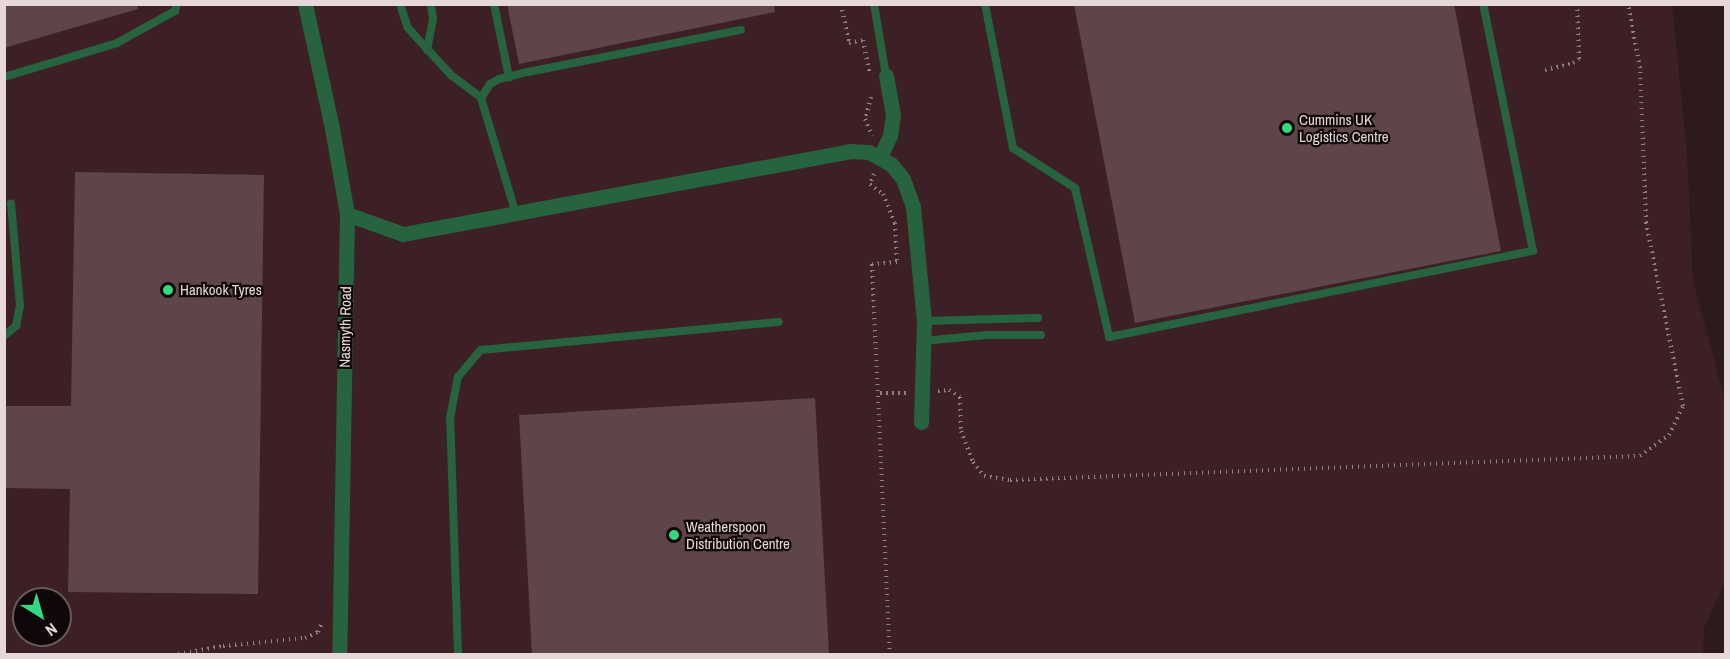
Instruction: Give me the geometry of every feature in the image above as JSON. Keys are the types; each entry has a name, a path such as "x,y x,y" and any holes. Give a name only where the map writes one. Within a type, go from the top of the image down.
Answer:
{"street":[{"name":"Nasmyth Road","path":"305,4 332,128 347,214 335,654"},
{"path":"880,157 890,136 893,115 886,76"},
{"path":"347,214 404,234 849,151 869,152 891,164 903,179 913,207 924,321 921,422"}],"lane":[{"path":"4,77 117,43 175,11 177,4"},
{"path":"400,4 408,28 451,75 481,98 516,214"},
{"path":"427,50 433,19 431,4"},
{"path":"494,4 509,77"},
{"path":"874,4 886,76"},
{"path":"985,4 1013,148 1075,188 1109,337 1533,251 1483,4"},
{"path":"481,98 490,84 509,77 741,30"},
{"path":"4,336 16,326 20,306 11,203"},
{"path":"924,321 1038,318"},
{"path":"458,654 450,418 458,377 481,350 779,322"},
{"path":"923,341 987,335 1041,335"}],"path":[{"path":"842,4 849,43 863,40 870,79"},
{"path":"1545,70 1573,63 1579,59 1577,4"},
{"path":"880,393 949,390 960,397 962,431 973,462 984,476 1010,480 1640,456 1669,435 1683,406 1646,223 1640,68 1628,4"},
{"path":"872,89 865,119 880,157 870,184 883,194 895,223 897,262 872,264 880,393 882,520 890,654"},
{"path":"178,654 223,646 305,638 318,632 322,622"}],"shaded area":[{"path":"4,5 1672,5 1687,154 1693,280 1726,405 1725,582 1704,628 1703,654 5,654"}],"building":[{"path":"4,4 137,4 138,9 4,48"},
{"path":"507,4 774,4 775,12 519,64"},
{"name":"Cummins UK Logistics Centre","path":"1074,4 1454,4 1501,251 1135,323"},
{"name":"Hankook Tyres","path":"75,172 264,175 258,594 72,592 72,587 68,587 70,489 4,488 4,406 71,406"},
{"name":"Weatherspoon Distribution Centre","path":"815,398 829,654 532,654 519,415"}],"place":[{"name":"Cummins UK Logistics Centre","path":"1287,128"},
{"name":"Hankook Tyres","path":"168,290"},
{"name":"Weatherspoon Distribution Centre","path":"674,535"}]}
